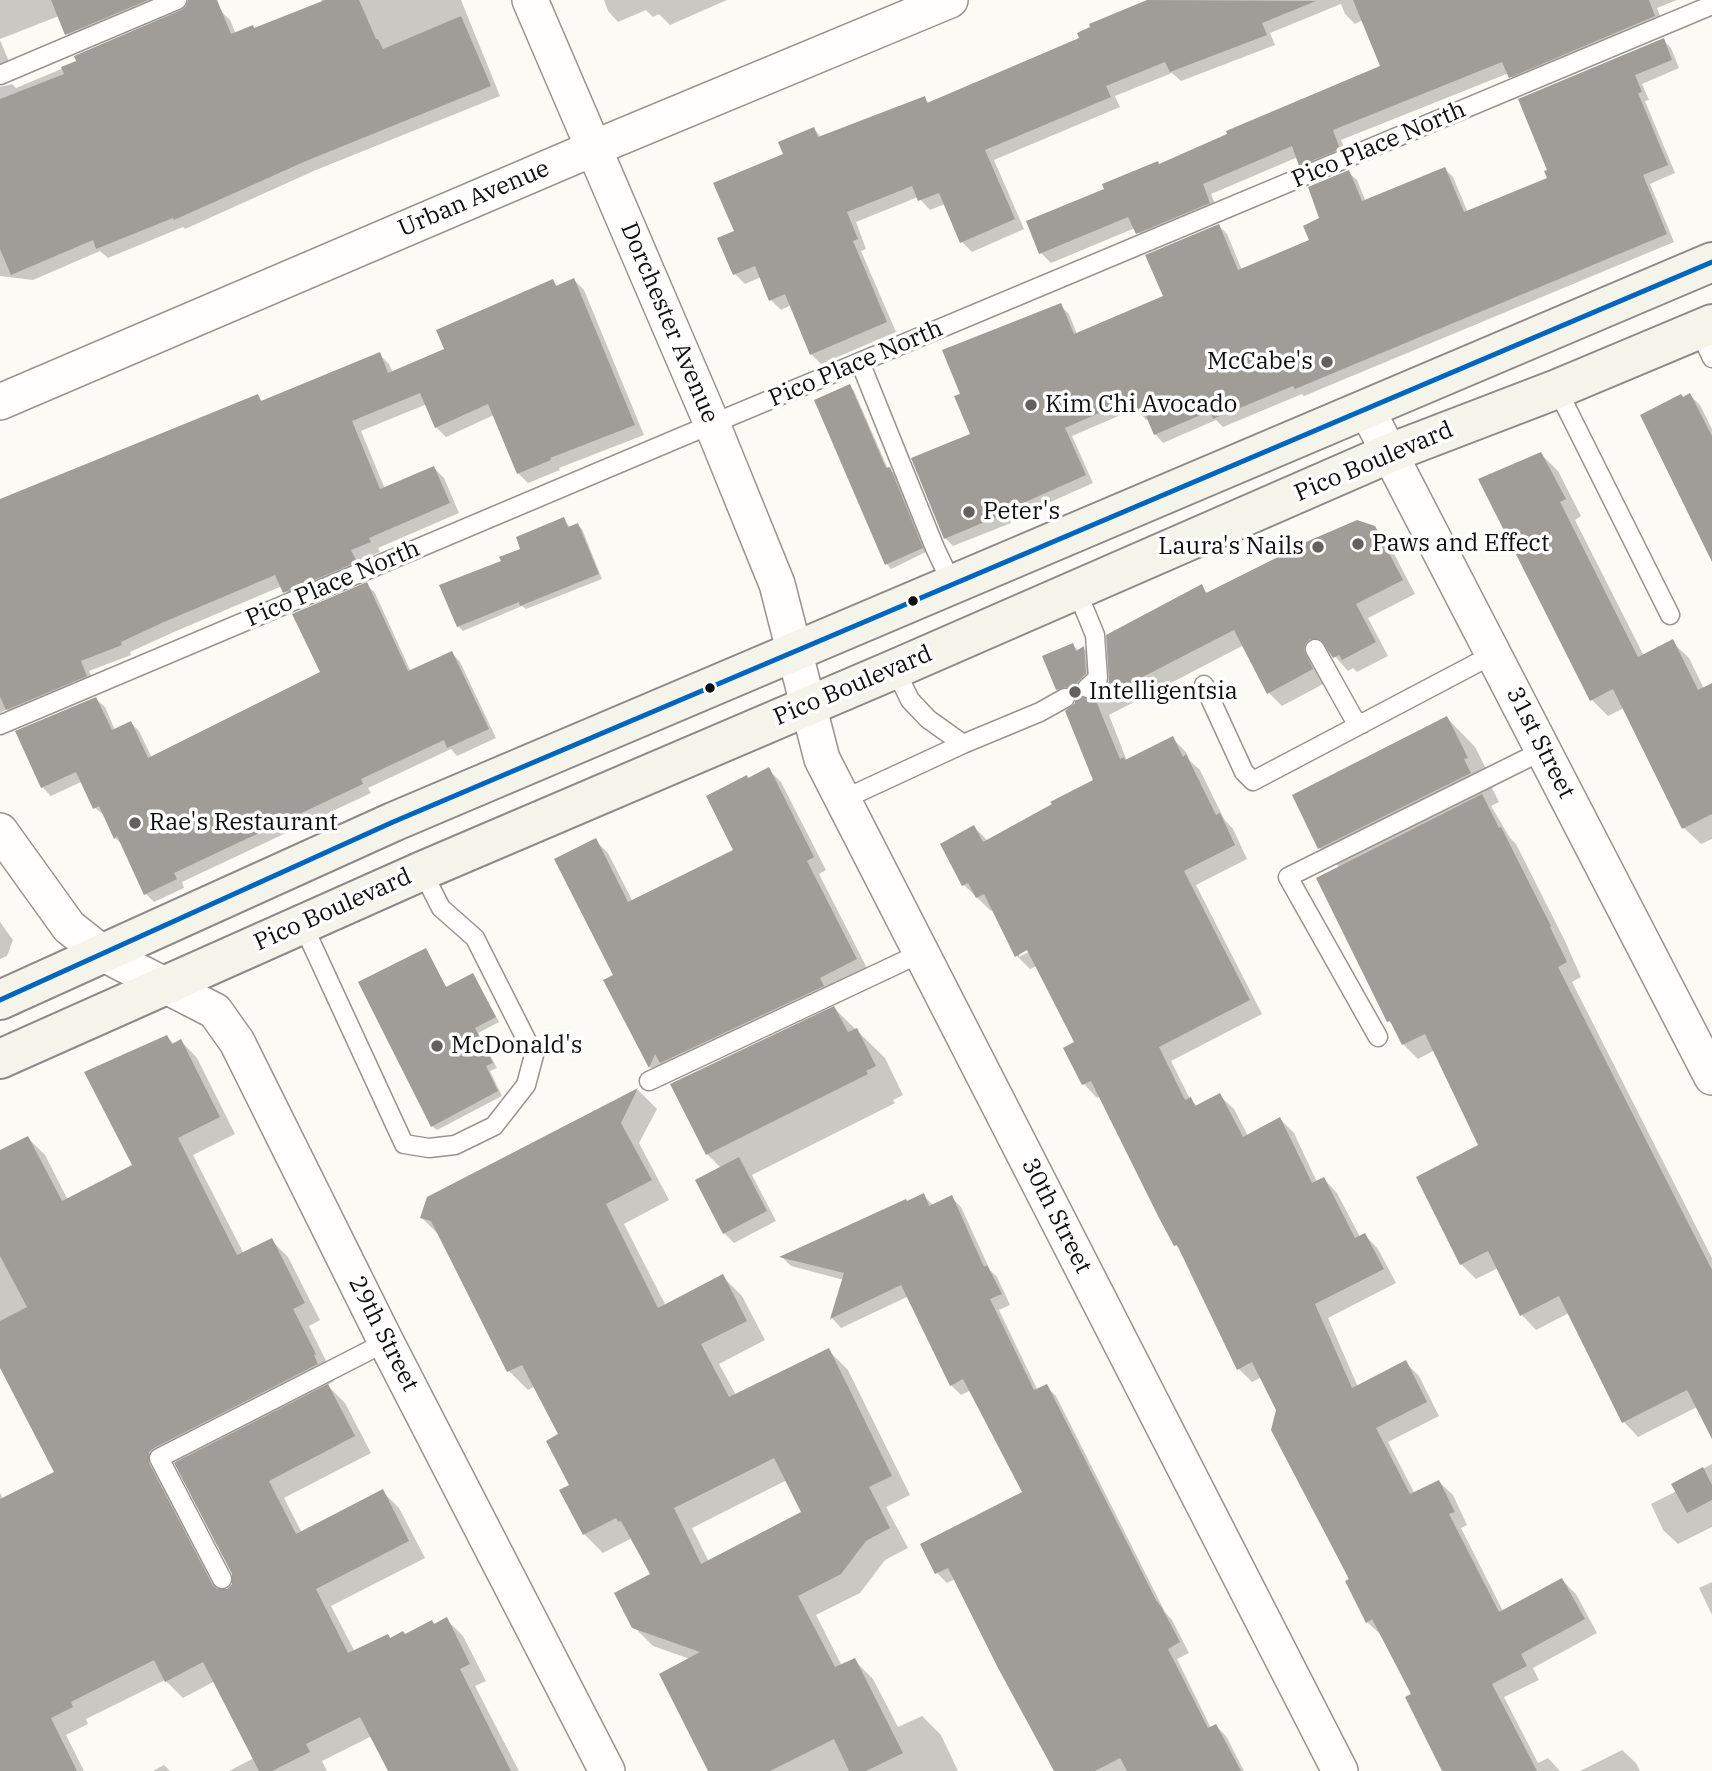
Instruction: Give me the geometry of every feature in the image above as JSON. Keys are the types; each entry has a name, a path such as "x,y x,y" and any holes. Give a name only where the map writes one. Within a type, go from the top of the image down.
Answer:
{"main road":[{"name":"Pico Boulevard","path":"0,1000 393,822 1712,262"},
{"name":"Pico Boulevard","path":"0,1059 302,923 1390,453 1558,389 1708,337"}],"street":[{"name":"Dorchester Avenue","path":"530,0 712,424 777,584 796,651"},
{"name":"Urban Avenue","path":"0,402 594,148 950,0"},
{"name":"31st Street","path":"1367,410 1712,1077"},
{"name":"30th Street","path":"796,651 822,759 1340,1771"},
{"name":"29th Street","path":"0,831 69,927 102,953 215,1011 237,1042 607,1771"}],"lane":[{"path":"0,75 177,0"},
{"name":"Pico Place North","path":"0,725 1712,5"},
{"path":"860,362 952,584"},
{"path":"1558,389 1670,615"},
{"path":"1076,589 1095,635 1098,678 1087,688"},
{"path":"1315,649 1354,719 1362,724"},
{"path":"1204,685 1244,772 1253,781 1494,654"},
{"path":"895,668 910,700 928,719 962,744"},
{"path":"842,800 962,744 1040,712 1065,698"},
{"path":"1378,1037 1288,877 1544,750"},
{"path":"302,923 404,1144 429,1148 455,1145 494,1126 526,1085 534,1055 475,938 441,908 422,871"},
{"path":"649,1081 920,953"},
{"path":"222,1578 159,1458 387,1342"}],"building":[{"path":"51,0 148,0 65,35"},
{"path":"188,0 217,0 231,34 253,25 254,28 325,0 359,0 383,49 461,16 491,86 306,161 174,220 173,218 96,249 93,240 11,275 0,249 0,99 64,74 61,67 76,61 74,56 181,10"},
{"path":"1147,0 1316,1 1262,23 1267,35 1170,72 1165,62 1106,86 1111,97 985,150 1015,219 960,243 939,193 918,201 912,186 847,212 858,239 853,241 887,322 810,355 785,294 769,301 755,266 733,275 717,238 734,231 713,183 783,154 778,142 814,127 818,137 925,96 927,103 1079,38 1077,33 1090,27 1089,24"},
{"path":"1353,0 1649,0 1655,16 1509,78 1502,62 1333,130 1340,149 1299,166 1292,146 1203,184 1210,203 1136,234 1128,217 1039,254 1026,221 1104,189 1102,184 1158,161 1159,164 1227,134 1226,131 1380,66"},
{"path":"1664,38 1672,60 1635,75 1642,92 1638,93 1668,165 1643,175 1667,234 1295,389 1293,386 1213,419 1210,411 1154,435 1143,409 1136,413 1131,399 1065,428 1086,475 944,539 911,458 970,434 954,396 960,394 942,350 1061,303 1074,334 1163,296 1145,255 1219,224 1238,270 1309,240 1303,226 1319,218 1308,187 1349,170 1362,201 1445,167 1464,212 1547,178 1544,171 1547,170 1518,99"},
{"path":"574,278 635,425 550,458 551,460 517,474 488,404 435,428 420,393 352,421 380,489 434,466 450,503 369,538 371,542 351,550 357,562 283,593 275,575 81,661 87,676 6,710 0,697 0,499 258,394 261,401 380,352 388,373 444,349 436,330 553,279 556,286"},
{"path":"850,384 886,468 890,467 923,548 885,565 814,400"},
{"path":"1690,393 1712,436 1712,562 1640,415 1681,394 1683,397"},
{"path":"1541,452 1566,499 1560,502 1638,657 1673,639 1698,690 1712,683 1712,814 1682,829 1613,689 1590,701 1478,479"},
{"path":"564,517 568,527 578,523 599,574 520,606 519,602 457,627 439,585 501,561 499,557 520,549 516,537"},
{"path":"1357,520 1375,526 1403,580 1356,604 1376,642 1342,660 1339,655 1333,658 1321,640 1310,639 1304,650 1313,669 1267,694 1234,630 1096,701 1120,759 1124,757 1125,760 1173,736 1183,757 1186,754 1216,815 1220,813 1235,845 1184,871 1250,1000 1159,1047 1185,1100 1191,1097 1195,1106 1220,1093 1243,1137 1280,1117 1312,1183 1324,1177 1355,1238 1365,1233 1384,1269 1315,1304 1352,1388 1406,1360 1427,1402 1376,1428 1410,1494 1439,1480 1455,1512 1449,1514 1499,1612 1562,1578 1585,1619 1521,1654 1527,1666 1492,1684 1537,1771 1442,1771 1405,1697 1411,1694 1372,1619 1366,1623 1345,1581 1349,1579 1271,1430 1276,1410 1252,1362 1237,1370 1177,1245 1174,1246 1159,1218 1091,1081 1082,1085 1063,1048 1074,1042 1027,950 1015,957 984,894 976,898 968,883 962,886 940,844 974,825 983,842 1093,780 1065,711 1075,703 1075,693 1066,687 1056,690 1042,656 1073,643 1076,651 1084,646 1086,673 1076,684 1076,690 1079,696 1090,699 1109,682 1106,635 1202,584 1206,593 1286,553 1285,551"},
{"path":"367,582 408,671 452,651 489,729 447,748 444,740 361,779 363,784 174,873 177,879 144,895 117,836 114,839 99,806 93,809 76,772 41,788 15,731 96,697 112,730 131,721 148,758 320,672 292,614"},
{"path":"1447,716 1468,758 1464,759 1471,773 1318,849 1292,795"},
{"path":"769,767 814,857 807,861 857,959 820,978 824,986 660,1063 655,1054 649,1068 603,980 613,975 554,859 596,838 628,902 733,850 706,796"},
{"path":"1482,794 1567,962 1558,967 1712,1270 1712,1439 1687,1390 1622,1423 1559,1296 1520,1316 1488,1251 1460,1265 1416,1177 1478,1145 1425,1034 1402,1045 1390,1021 1387,1022 1316,878"},
{"name":"McDonald's","path":"426,948 446,987 473,973 496,1017 475,1028 493,1063 486,1066 498,1091 431,1127 358,982"},
{"path":"834,1006 848,1032 857,1028 876,1066 866,1071 868,1074 706,1155 670,1084"},
{"path":"167,1035 172,1044 181,1039 220,1117 178,1138 237,1255 272,1238 305,1303 293,1309 316,1354 314,1355 318,1364 154,1448 149,1452 149,1463 212,1584 217,1589 227,1589 232,1584 232,1574 174,1463 328,1384 355,1436 269,1481 296,1534 383,1489 409,1541 316,1589 348,1653 388,1634 390,1638 403,1631 405,1634 432,1620 434,1624 447,1617 470,1664 460,1669 511,1771 388,1771 360,1717 306,1744 310,1752 272,1771 259,1771 203,1662 165,1682 154,1660 71,1702 73,1707 51,1718 77,1771 0,1771 0,1499 54,1472 0,1368 0,1321 27,1307 0,1256 0,1150 28,1136 62,1201 132,1165 84,1072"},
{"path":"638,1088 621,1123 652,1180 606,1204 658,1308 723,1274 747,1321 701,1344 729,1397 829,1348 892,1476 869,1487 890,1528 866,1541 841,1574 798,1596 835,1667 855,1658 903,1753 866,1771 849,1771 834,1739 770,1771 708,1771 659,1674 700,1652 632,1628 614,1593 650,1574 621,1521 618,1522 616,1518 583,1535 559,1490 569,1485 546,1441 558,1434 522,1365 507,1372 431,1221 420,1218 427,1197","holes":["774,1458 801,1512 701,1564 674,1508"]},
{"path":"739,1157 767,1211 723,1234 695,1180"},
{"path":"924,1193 929,1206 952,1195 984,1267 987,1265 1002,1294 990,1299 1034,1390 1047,1384 1180,1642 1168,1649 1208,1728 1216,1724 1241,1771 1127,1771 1120,1758 1095,1771 1054,1771 948,1568 935,1574 920,1544 1022,1492 963,1379 950,1386 901,1285 830,1319 844,1273 779,1257"},
{"path":"1703,1467 1712,1485 1712,1500 1687,1513 1671,1484"}],"transit line":[{"path":"0,1000 393,822 1712,262"}],"place":[{"name":"McCabe's","path":"1327,362"},
{"name":"Kim Chi Avocado","path":"1031,405"},
{"name":"Peter's","path":"969,512"},
{"name":"Paws and Effect","path":"1358,544"},
{"name":"Laura's Nails","path":"1318,547"},
{"name":"Intelligentsia","path":"1075,692"},
{"name":"Rae's Restaurant","path":"135,823"},
{"name":"McDonald's","path":"437,1046"}]}
